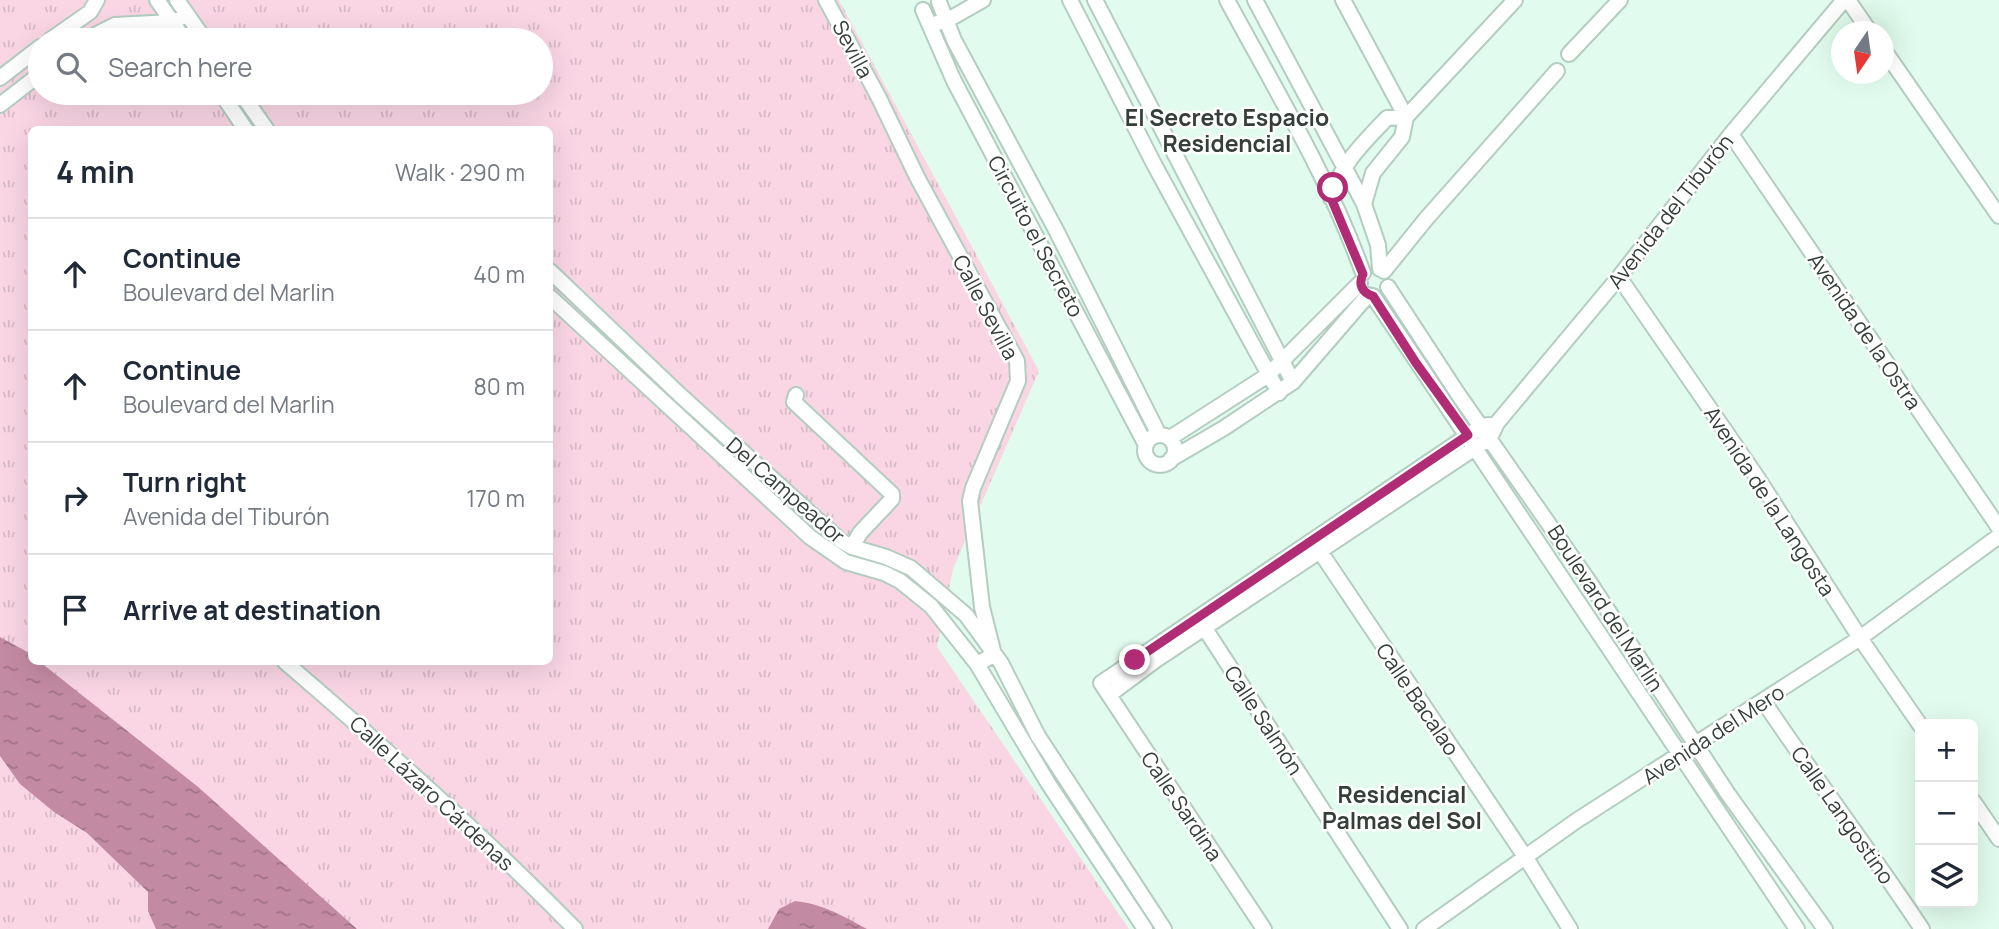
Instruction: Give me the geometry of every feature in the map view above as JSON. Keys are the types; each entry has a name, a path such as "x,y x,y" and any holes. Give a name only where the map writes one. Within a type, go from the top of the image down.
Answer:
{"street":[{"path":"67,28 90,12 97,0"},
{"path":"157,0 177,28"},
{"path":"177,0 196,28"},
{"name":"Sevilla","path":"826,0 879,98"},
{"path":"929,26 946,21 983,0"},
{"path":"1070,0 1155,166 1279,393"},
{"path":"1095,0 1293,382"},
{"name":"Boulevard del Marlin","path":"1227,0 1331,198 1366,287 1468,435 1797,929"},
{"path":"1255,0 1364,204 1378,245 1382,270 1389,281 1388,287 1379,296 1366,287"},
{"path":"1343,0 1406,117"},
{"path":"1364,204 1373,173 1402,137 1406,117 1515,0"},
{"path":"1569,54 1620,0"},
{"path":"1846,0 1862,21"},
{"name":"Avenida del Tiburón","path":"1390,495 1477,449 1486,432 1497,423 1619,277 1731,134 1846,0"},
{"path":"918,5 935,7 939,1"},
{"name":"Circuito el Secreto","path":"939,1 946,21 1164,437"},
{"name":"Circuito el Secreto","path":"918,5 954,81 1146,445"},
{"path":"109,28 115,25 173,22 187,15"},
{"path":"74,23 77,28"},
{"path":"0,78 28,56"},
{"path":"1894,64 1999,216"},
{"path":"1382,270 1557,71"},
{"path":"0,105 28,83"},
{"name":"Calle Sevilla","path":"879,98 917,177 1017,360 1018,382 970,501 982,607 993,651"},
{"path":"229,105 243,126"},
{"path":"250,105 264,126"},
{"path":"1331,198 1336,178 1344,166 1387,118 1406,117"},
{"name":"Avenida de la Ostra","path":"1731,134 1999,528"},
{"path":"1155,166 1175,157"},
{"path":"1038,239 1056,230"},
{"path":"1366,287 1268,374 1164,437 1153,436 1146,445 1150,461 1161,464 1171,459 1293,382 1366,287 1368,269 1382,270"},
{"name":"Del Campeador","path":"553,274 814,519 852,547 911,568 966,615 993,651 1038,736 1164,929"},
{"name":"Avenida de la Langosta","path":"1619,277 1757,478 1916,719"},
{"name":"Boulevard del Marlin","path":"1388,287 1590,583 1696,746 1825,929"},
{"path":"562,310 575,297"},
{"name":"Del Campeador","path":"553,300 790,520 831,554 900,581 931,606 977,664 1048,783 1145,929"},
{"path":"1416,363 1430,352"},
{"path":"796,395 794,402 892,494 892,499 860,533 852,547"},
{"name":"Avenida del Tiburón","path":"1105,689 1390,495 1468,435 1486,432"},
{"path":"1164,437 1175,449 1171,459"},
{"path":"731,465 743,453"},
{"name":"Avenida del Mero","path":"1424,929 1576,821 1860,638 1999,536"},
{"name":"Calle Bacalao","path":"1316,546 1526,858 1570,929"},
{"path":"954,634 966,615 982,607"},
{"name":"Calle Salmón","path":"1201,623 1400,929"},
{"path":"977,664 990,657 993,651"},
{"name":"Calle Lázaro Cárdenas","path":"289,665 360,726 472,829 575,929"},
{"name":"Calle Sardina","path":"1105,689 1264,929"},
{"name":"Calle Langostino","path":"1764,702 1922,929"},
{"path":"1978,808 1999,839"}],"green space":[{"path":"0,0 839,0 1039,371 953,569 937,647 1129,929 0,929"}],"water":[{"path":"0,637 28,652 28,665 44,665 197,786 357,929 156,929 148,911 148,892 87,833 54,812 20,784 0,756"},
{"path":"795,901 824,908 867,929 768,929 779,909"}],"district":[{"name":"El Secreto Espacio Residencial","path":"1227,130"},
{"name":"Residencial Palmas del Sol","path":"1402,807"}],"route":[{"path":"1135,660 1468,435 1416,363 1373,296 1363,290 1360,283 1363,274 1331,198 1333,188"}]}
